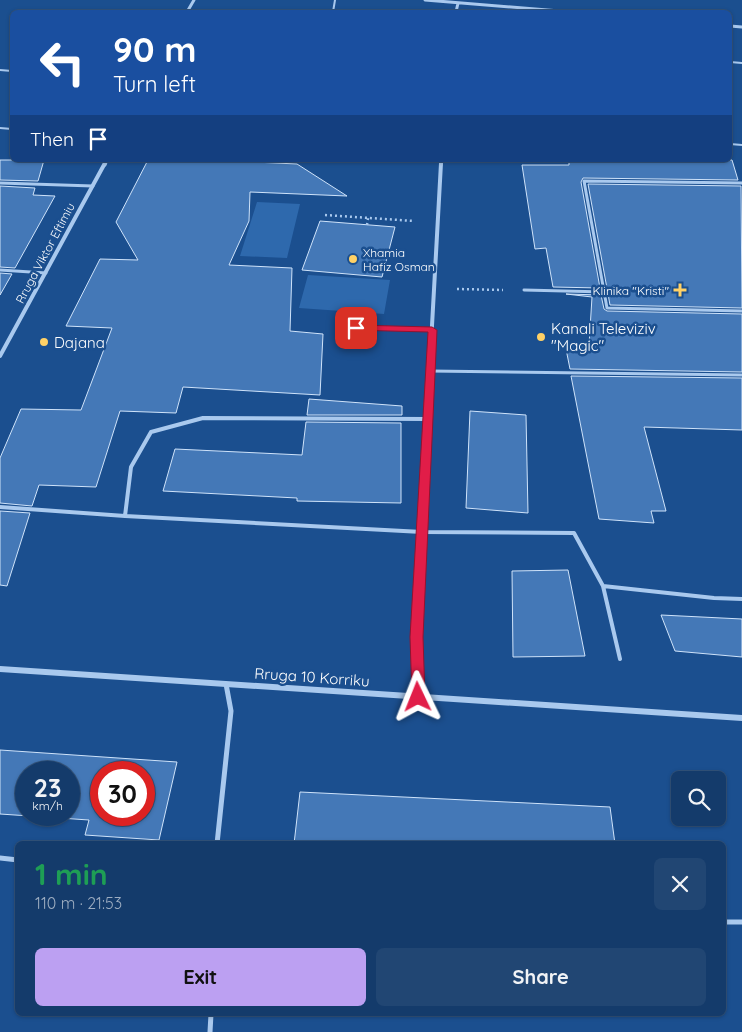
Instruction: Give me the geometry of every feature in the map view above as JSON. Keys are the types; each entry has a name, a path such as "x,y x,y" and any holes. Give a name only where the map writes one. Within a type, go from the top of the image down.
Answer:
{"street":[{"path":"425,0 547,10"},
{"path":"456,10 458,3"},
{"name":"Rruga Viktor Eftimiu","path":"0,356 106,162"},
{"path":"418,697 416,637 441,162"},
{"name":"Rruga 10 Korriku","path":"0,669 742,718"}],"lane":[{"path":"742,183 584,181 607,308 742,311"},
{"path":"0,183 93,186"},
{"path":"0,270 46,273"},
{"path":"524,290 605,292"},
{"path":"356,328 432,330"},
{"path":"430,371 742,375"},
{"path":"125,516 131,467 151,432 203,418 428,419"},
{"path":"0,507 125,516 422,532 574,533 603,586 620,659"},
{"path":"603,586 714,598 742,598"},
{"path":"217,841 231,710 226,684"},
{"path":"0,858 15,860"},
{"path":"726,922 742,922"},
{"path":"210,1032 211,1016"}],"path":[{"path":"325,215 438,222"},
{"path":"367,225 368,218"},
{"path":"434,288 492,290"}],"shaded area":[{"path":"257,202 300,204 287,258 240,256"},
{"path":"308,275 390,280 384,314 299,308"}],"building":[{"path":"0,160 10,160 10,162 43,162 38,181 0,180"},
{"path":"732,160 738,180 583,178 581,182 600,288 553,287 546,248 535,249 522,165 569,165 569,162 732,162"},
{"path":"147,162 297,164 347,196 250,192 249,221 229,265 292,268 290,331 323,334 320,395 183,387 176,413 120,411 96,487 39,485 32,506 0,503 0,458 21,409 81,410 112,328 66,326 100,259 138,260 116,222"},
{"path":"588,184 741,186 742,308 610,305"},
{"path":"0,186 35,188 33,195 55,196 15,268 0,267"},
{"name":"Xhamia Hafiz Osman","path":"320,221 395,227 382,277 302,270"},
{"path":"0,273 12,274 0,295"},
{"path":"566,294 601,295 604,309 607,311 742,314 742,372 570,369 565,344 589,345 592,297"},
{"path":"571,376 742,378 742,430 644,427 666,511 651,511 654,523 599,519"},
{"path":"309,399 402,406 402,415 307,415"},
{"path":"470,411 526,415 528,513 466,508"},
{"path":"306,422 401,423 401,503 297,501 297,498 163,491 175,449 302,455"},
{"path":"0,511 30,513 7,586 0,585"},
{"path":"568,570 585,656 513,657 512,571"},
{"path":"661,615 742,619 742,657 675,651"},
{"path":"0,750 177,762 159,840 85,835 89,820 80,819 80,761 15,761 15,815 0,814"},
{"path":"300,792 610,807 615,841 294,841"}],"place":[{"name":"Xhamia Hafiz Osman","path":"353,259"},
{"name":"Klinika \"Kristi\"","path":"680,290"},
{"name":"Kanali Televiziv \"Magic\"","path":"541,337"},
{"name":"Dajana","path":"44,342"}],"route":[{"path":"356,328 432,330 416,637 418,697"}]}
